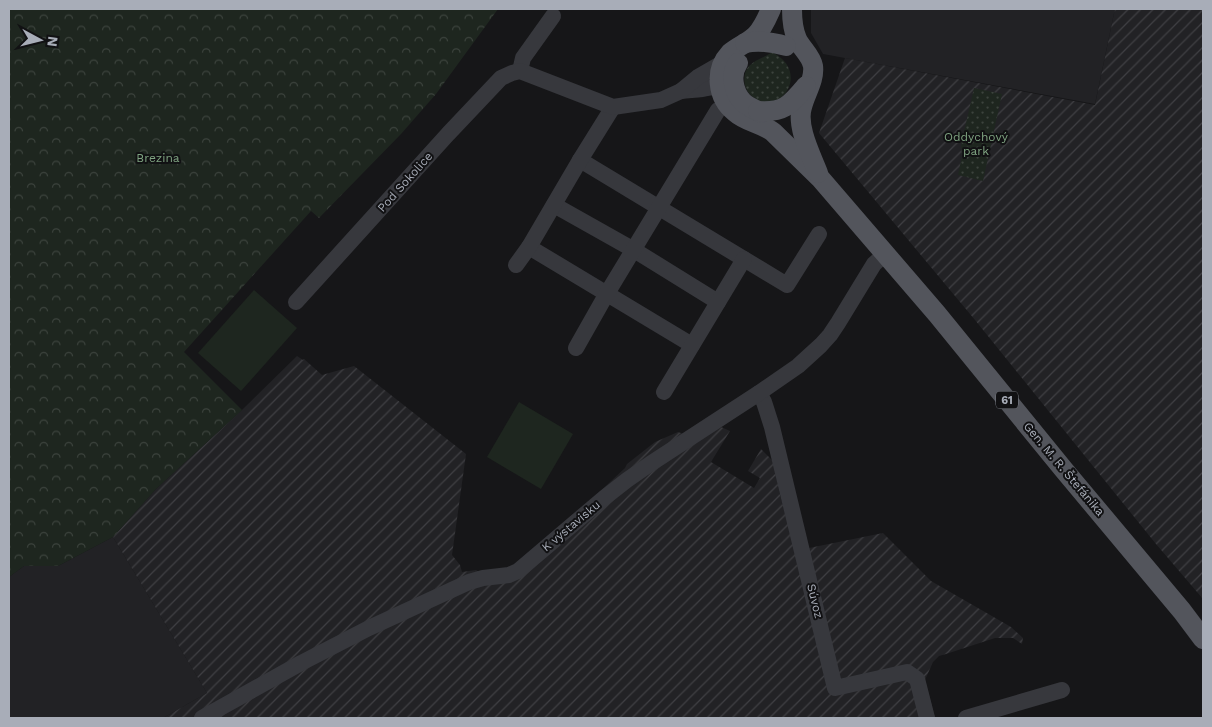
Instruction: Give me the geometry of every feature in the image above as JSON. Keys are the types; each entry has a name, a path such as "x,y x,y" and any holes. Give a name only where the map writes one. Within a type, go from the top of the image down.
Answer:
{"main road":[{"path":"720,95 720,78 724,62 736,48 760,31 772,9"},
{"path":"720,95 734,85 733,75 741,58 761,47 766,41 774,24 778,9"},
{"name":"61","path":"787,9 782,28 784,38 786,46 798,63 801,73 801,82 792,110 792,118 805,157"},
{"name":"61","path":"792,9 792,23 797,39 809,56 813,66 812,79 801,108 800,119 805,157"},
{"path":"745,43 766,41 786,46"},
{"path":"758,111 770,112 786,107 795,100 812,79"},
{"name":"61","path":"720,95 734,112 766,127 805,157"},
{"name":"61","path":"720,95 742,100 749,107 772,119 885,254"},
{"name":"Gen. M. R. Štefánika","path":"885,254 937,314 1203,639"}],"street":[{"path":"553,16 523,58 520,71 613,107 661,100 681,90 698,77 724,62"},
{"name":"Pod Sokolice","path":"296,302 501,78 520,71"},
{"path":"576,348 606,294 660,208 720,95 681,90"},
{"path":"516,265 529,247 613,107"},
{"path":"580,160 787,285 819,234"},
{"path":"554,204 634,250 718,302"},
{"path":"529,247 692,345"},
{"name":"K výstavisku","path":"202,718 301,663 377,624 469,582 483,578 509,576 518,571 627,480 798,366 821,345 838,323 874,264 885,254"},
{"path":"664,392 744,259"},
{"name":"Súvoz","path":"759,393 772,426 835,688 907,672 917,679 927,718"},
{"path":"966,718 1062,690"}],"shaded area":[{"path":"811,9 1115,9 1095,104 823,54 811,33"},
{"path":"1115,9 1203,9 1203,599 819,133 845,58 1095,105"},
{"path":"297,356 304,359 322,375 354,366 466,454 452,555 460,565 462,572 509,569 593,498 627,464 655,442 678,432 684,434 721,427 730,431 711,462 754,488 760,478 748,471 761,449 773,461 784,509 809,548 883,533 931,581 1011,627 1023,638 1022,644 1013,638 995,638 939,656 933,662 925,680 935,718 163,718 207,693 113,537 156,489 242,410"},
{"path":"113,537 207,693 163,718 9,718 9,577 24,566 58,566"}],"green space":[{"name":"Brezina","path":"9,9 498,9 436,94 401,134 319,218 311,211 184,352 242,410 156,489 113,537 58,566 24,566 9,577"},
{"path":"772,52 784,60 791,80 788,89 782,96 775,101 765,102 751,96 745,85 744,76 749,66"},
{"name":"Oddychový park","path":"974,88 1002,94 983,181 958,175 962,156 961,145"},
{"path":"254,290 297,328 241,391 198,353"},
{"path":"519,402 573,434 541,489 487,457"}]}
